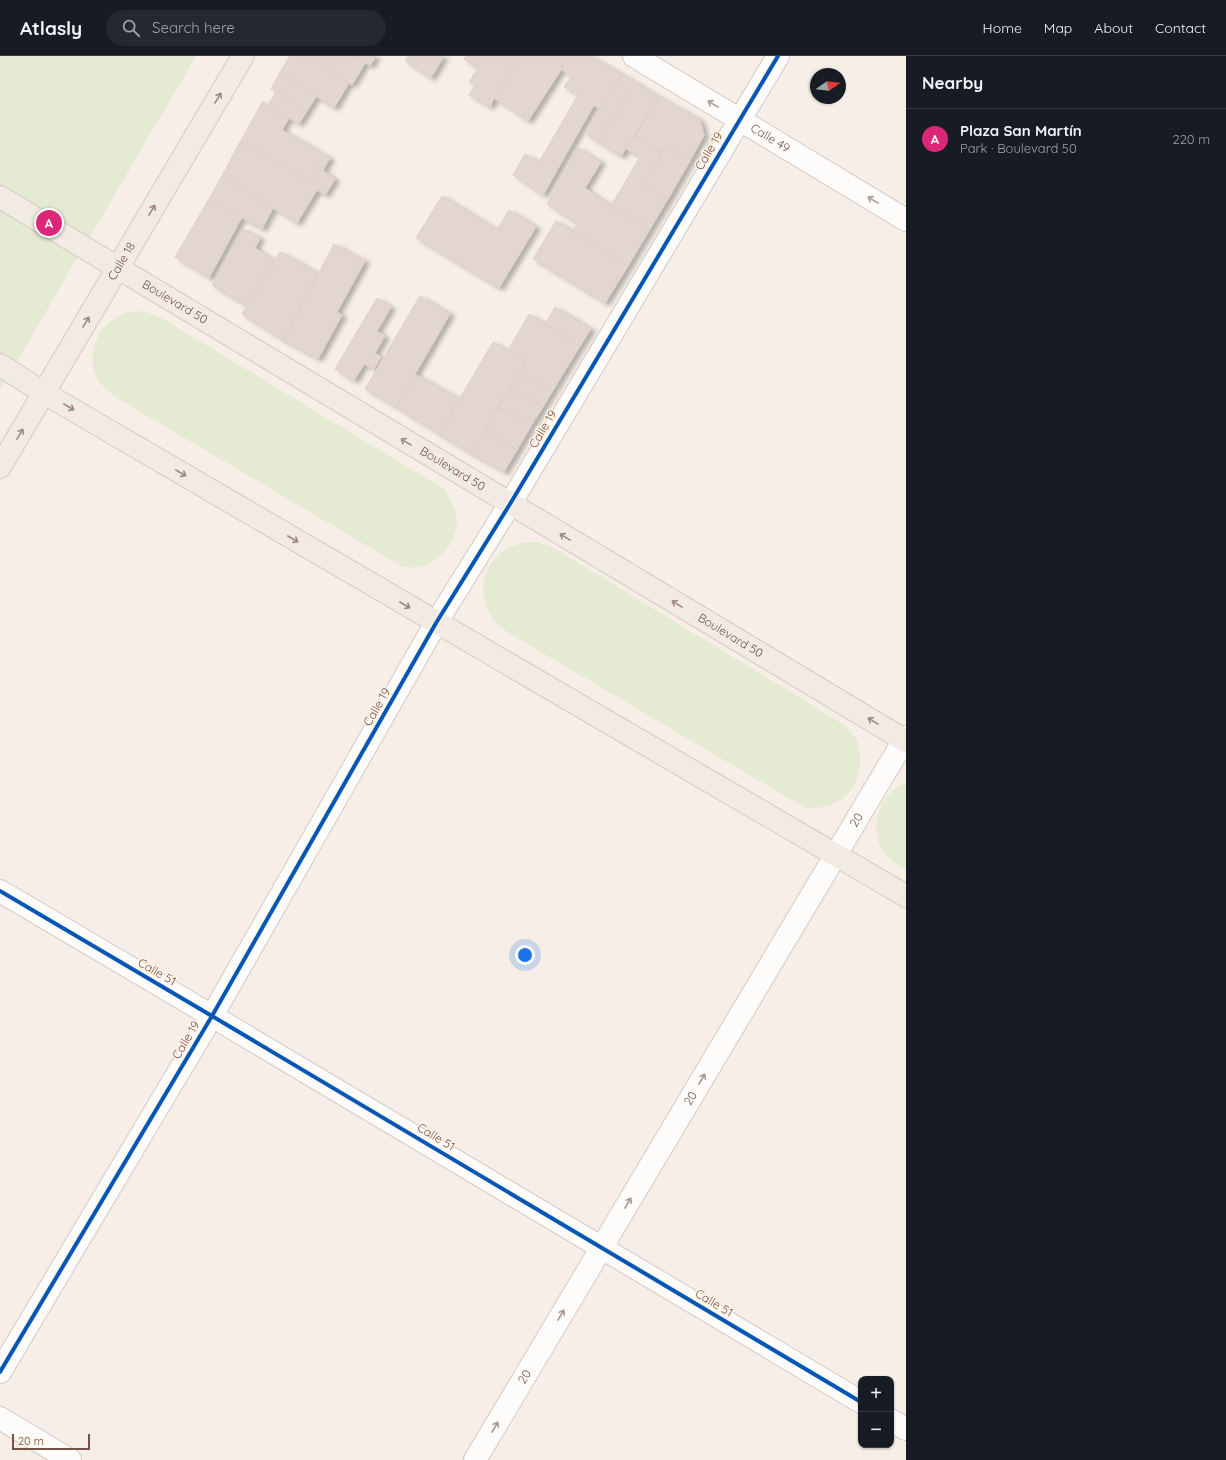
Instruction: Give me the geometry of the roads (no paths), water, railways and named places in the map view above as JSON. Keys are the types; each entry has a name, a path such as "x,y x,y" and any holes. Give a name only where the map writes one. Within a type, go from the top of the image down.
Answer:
{"main road":[{"name":"Calle 18","path":"0,467 243,56"},
{"name":"Boulevard 50","path":"0,197 510,504 905,739"},
{"path":"0,365 436,623 906,896"}],"street":[{"name":"Calle 49","path":"634,56 906,220"},
{"name":"Calle 19","path":"0,1372 212,1016 436,623 510,504 778,56"},
{"name":"20","path":"475,1460 905,739"},
{"name":"Calle 51","path":"0,891 858,1400"},
{"path":"0,1418 70,1460"},
{"path":"894,1422 906,1429"}],"place":[{"name":"Plaza San Martín","path":"49,223"}]}
